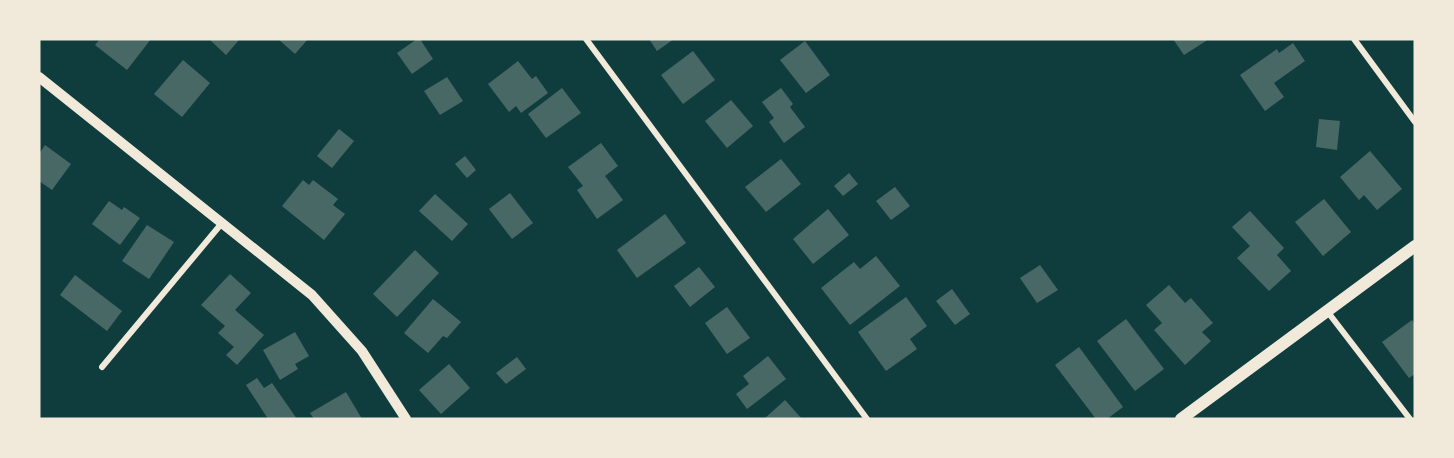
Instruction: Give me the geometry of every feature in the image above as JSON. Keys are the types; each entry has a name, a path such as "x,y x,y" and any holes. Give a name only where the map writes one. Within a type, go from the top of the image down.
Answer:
{"main road":[{"path":"1181,419 1415,246"}],"street":[{"path":"586,39 867,419"},
{"path":"1354,39 1415,122"},
{"path":"40,79 284,271 330,313 362,351 406,419"},
{"path":"102,367 222,223"},
{"path":"1328,311 1410,419"}],"building":[{"path":"100,39 151,39 127,70 95,45"},
{"path":"209,39 238,39 239,40 226,55"},
{"path":"278,39 308,39 295,54"},
{"path":"420,39 433,59 412,74 397,53"},
{"path":"649,39 674,39 657,51"},
{"path":"1173,39 1209,39 1184,55"},
{"path":"805,41 830,75 806,93 780,60"},
{"path":"1293,43 1305,61 1274,83 1284,97 1265,111 1240,75 1277,49 1279,53"},
{"path":"693,51 715,80 683,104 661,75"},
{"path":"183,60 210,83 182,117 154,94"},
{"path":"518,61 532,79 536,76 548,93 521,113 516,106 509,112 488,84"},
{"path":"447,77 463,101 440,115 424,91"},
{"path":"562,88 581,113 546,138 528,114"},
{"path":"781,88 793,104 790,107 805,127 784,143 769,122 774,118 762,102"},
{"path":"731,100 753,126 727,148 705,121"},
{"path":"1319,119 1340,121 1337,150 1316,147"},
{"path":"339,129 354,141 332,168 317,156"},
{"path":"601,143 618,166 605,176 623,200 597,219 577,190 583,186 568,167"},
{"path":"45,145 71,164 52,190 39,181 39,154"},
{"path":"1370,151 1402,189 1377,210 1364,195 1359,200 1340,177"},
{"path":"465,156 476,170 467,178 455,164"},
{"path":"781,159 801,184 766,212 745,187"},
{"path":"849,173 858,184 843,196 834,186"},
{"path":"303,180 309,185 313,180 338,199 333,205 345,214 324,240 282,206"},
{"path":"895,187 910,206 891,220 876,201"},
{"path":"510,193 533,223 512,239 489,209"},
{"path":"435,194 468,224 452,241 419,211"},
{"path":"1324,199 1351,232 1323,256 1295,222"},
{"path":"109,201 122,210 124,207 140,218 120,245 92,224"},
{"path":"828,209 849,235 813,264 793,239"},
{"path":"1250,211 1284,248 1277,255 1291,271 1269,291 1237,258 1250,246 1232,227"},
{"path":"665,214 686,243 637,278 617,250"},
{"path":"147,225 174,242 149,279 122,261"},
{"path":"415,250 439,273 397,317 373,294"},
{"path":"876,256 900,286 850,325 821,288 854,262 860,269"},
{"path":"1040,265 1058,290 1037,303 1020,278"},
{"path":"699,267 715,287 690,307 674,286"},
{"path":"230,274 251,293 235,310 264,335 237,365 226,355 234,347 218,333 225,326 201,305"},
{"path":"75,275 122,311 107,331 60,295"},
{"path":"1169,285 1185,303 1191,298 1213,323 1202,332 1211,341 1185,365 1154,330 1162,323 1146,305"},
{"path":"952,289 970,314 955,325 936,301"},
{"path":"906,297 927,326 910,339 917,349 886,371 858,332"},
{"path":"433,299 461,322 447,338 443,336 428,353 404,333"},
{"path":"727,307 750,338 727,354 705,323"},
{"path":"1126,319 1164,369 1135,391 1097,341"},
{"path":"1412,320 1415,324 1415,374 1409,378 1382,342"},
{"path":"295,332 309,356 295,364 298,369 280,380 263,350"},
{"path":"1079,347 1123,407 1107,419 1096,419 1055,365"},
{"path":"768,356 786,379 747,409 736,394 749,384 743,376"},
{"path":"517,357 526,369 506,384 496,373"},
{"path":"449,364 470,388 441,414 419,390"},
{"path":"257,378 264,388 272,383 297,419 268,419 246,385"},
{"path":"346,392 362,419 314,419 310,413"},
{"path":"785,400 802,419 764,419"}]}
